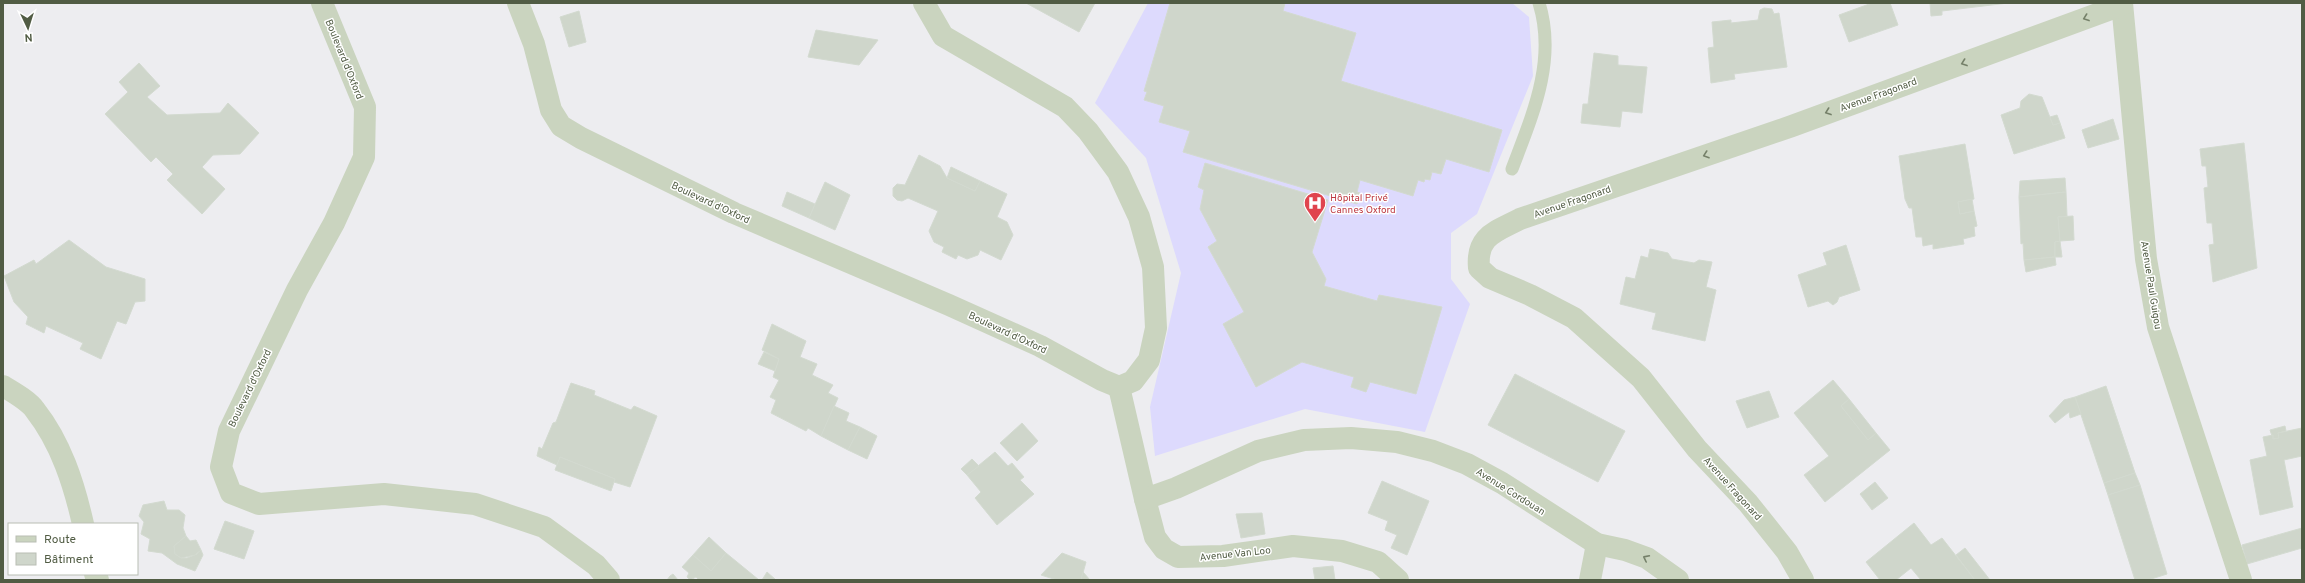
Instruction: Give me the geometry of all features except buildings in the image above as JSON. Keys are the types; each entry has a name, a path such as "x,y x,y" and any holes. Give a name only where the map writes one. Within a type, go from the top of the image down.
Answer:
{"street":[{"name":"Boulevard d'Oxford","path":"322,3 365,107 364,157 334,223 296,290 229,431 221,467 231,493 259,504 384,494 475,504 544,527 596,565 609,580"},
{"name":"Boulevard d'Oxford","path":"518,3 534,44 551,110 561,126 581,138 734,213 1040,346 1102,380 1119,386"},
{"path":"924,3 943,36 1065,107 1088,131 1118,172 1139,217 1152,267 1156,328 1149,360 1133,381 1119,386"},
{"name":"Avenue Fragonard","path":"1803,580 1802,576 1782,546 1748,503 1697,449 1641,378 1574,318 1530,295 1490,278 1479,268 1478,255 1482,242 1491,234 1520,219 1800,123 2122,4"},
{"name":"Avenue Paul Guigou","path":"2122,4 2146,259 2158,327 2241,580"},
{"path":"3,386 35,409 56,444 74,482 83,523"},
{"name":"Avenue Van Loo","path":"1119,386 1144,499 1155,536 1164,549 1178,557 1223,556 1300,547 1342,551 1378,562 1398,580"},
{"name":"Avenue Cordouan","path":"1144,499 1176,488 1258,451 1304,440 1351,438 1397,442 1433,451 1467,464 1502,483 1597,544"},
{"path":"1590,580 1597,544 1625,550 1647,558 1678,580"}],"lane":[{"path":"1512,169 1541,85 1546,59 1545,34 1539,3"}],"shaded area":[{"name":"Hôpital Privé Cannes Oxford","path":"1148,3 1512,3 1529,17 1533,76 1477,214 1451,233 1451,279 1470,304 1425,432 1305,409 1155,456 1150,407 1181,273 1146,158 1095,103"}],"place":[{"name":"Hôpital Privé Cannes Oxford","path":"1315,222"}]}
